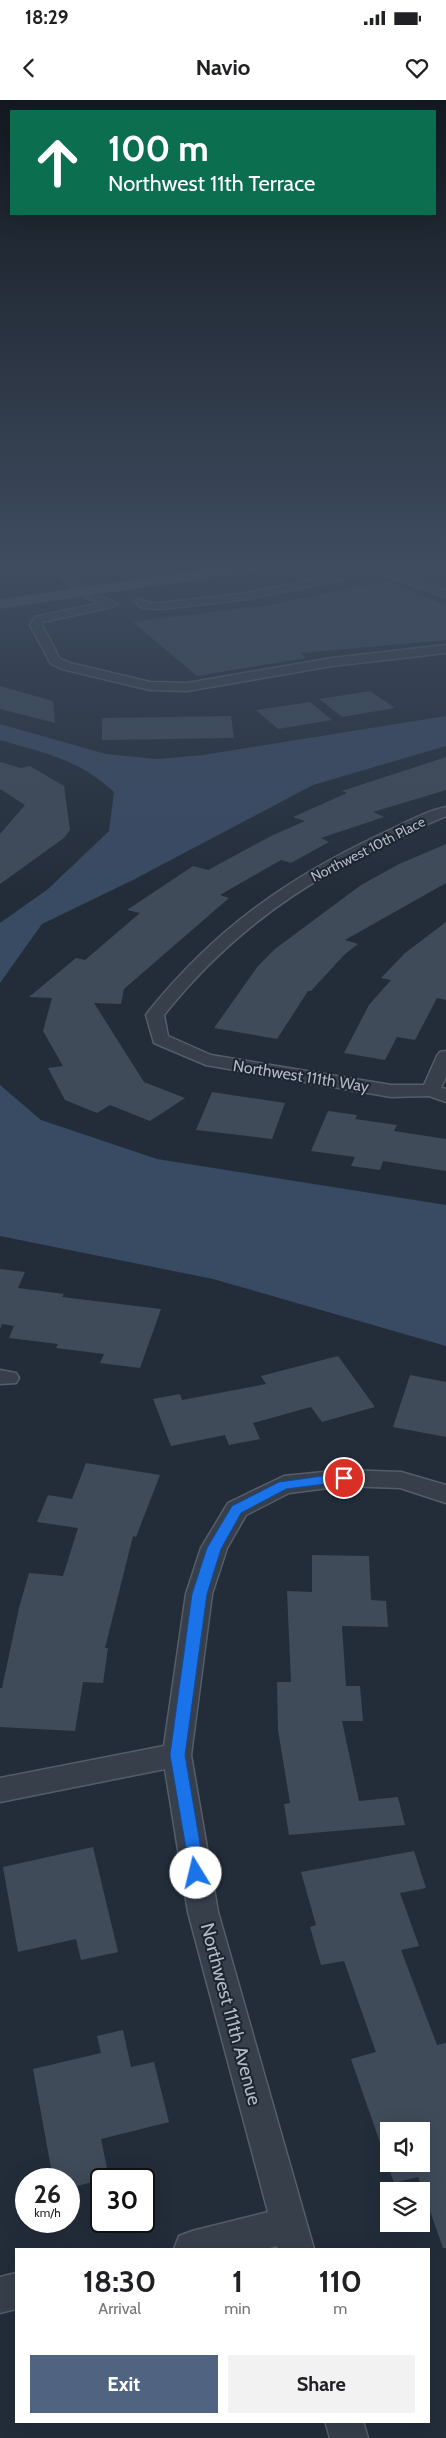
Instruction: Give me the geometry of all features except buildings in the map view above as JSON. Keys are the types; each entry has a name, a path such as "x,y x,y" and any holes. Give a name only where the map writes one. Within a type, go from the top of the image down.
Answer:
{"street":[{"path":"94,672 161,687 187,688 276,672"},
{"name":"Northwest 10th Place","path":"160,1039 155,1015 172,992 212,950 261,910 329,866 404,828 446,811"},
{"name":"Northwest 111th Way","path":"160,1039 206,1060 391,1091 439,1093"},
{"path":"439,1093 446,1056"},
{"name":"Northwest 111th Avenue","path":"292,2237 203,1912 178,1755 200,1594 214,1548 237,1509 284,1485 344,1478 401,1480 446,1494"},
{"path":"0,1790 178,1755"},
{"path":"200,2248 292,2237"},
{"path":"0,2295 15,2291"},
{"path":"345,2423 349,2438"}],"water":[{"path":"446,716 446,746 313,785 133,880 42,924 0,983 0,923 48,889 109,831 114,792 101,781 74,764 46,753 0,740 0,724 106,754 157,759 203,755"},
{"path":"0,1085 41,1120 157,1159 446,1205 446,1346 213,1279 0,1236"}],"route":[{"path":"196,1873 178,1755 200,1594 214,1548 237,1509 284,1485 344,1478"}]}
